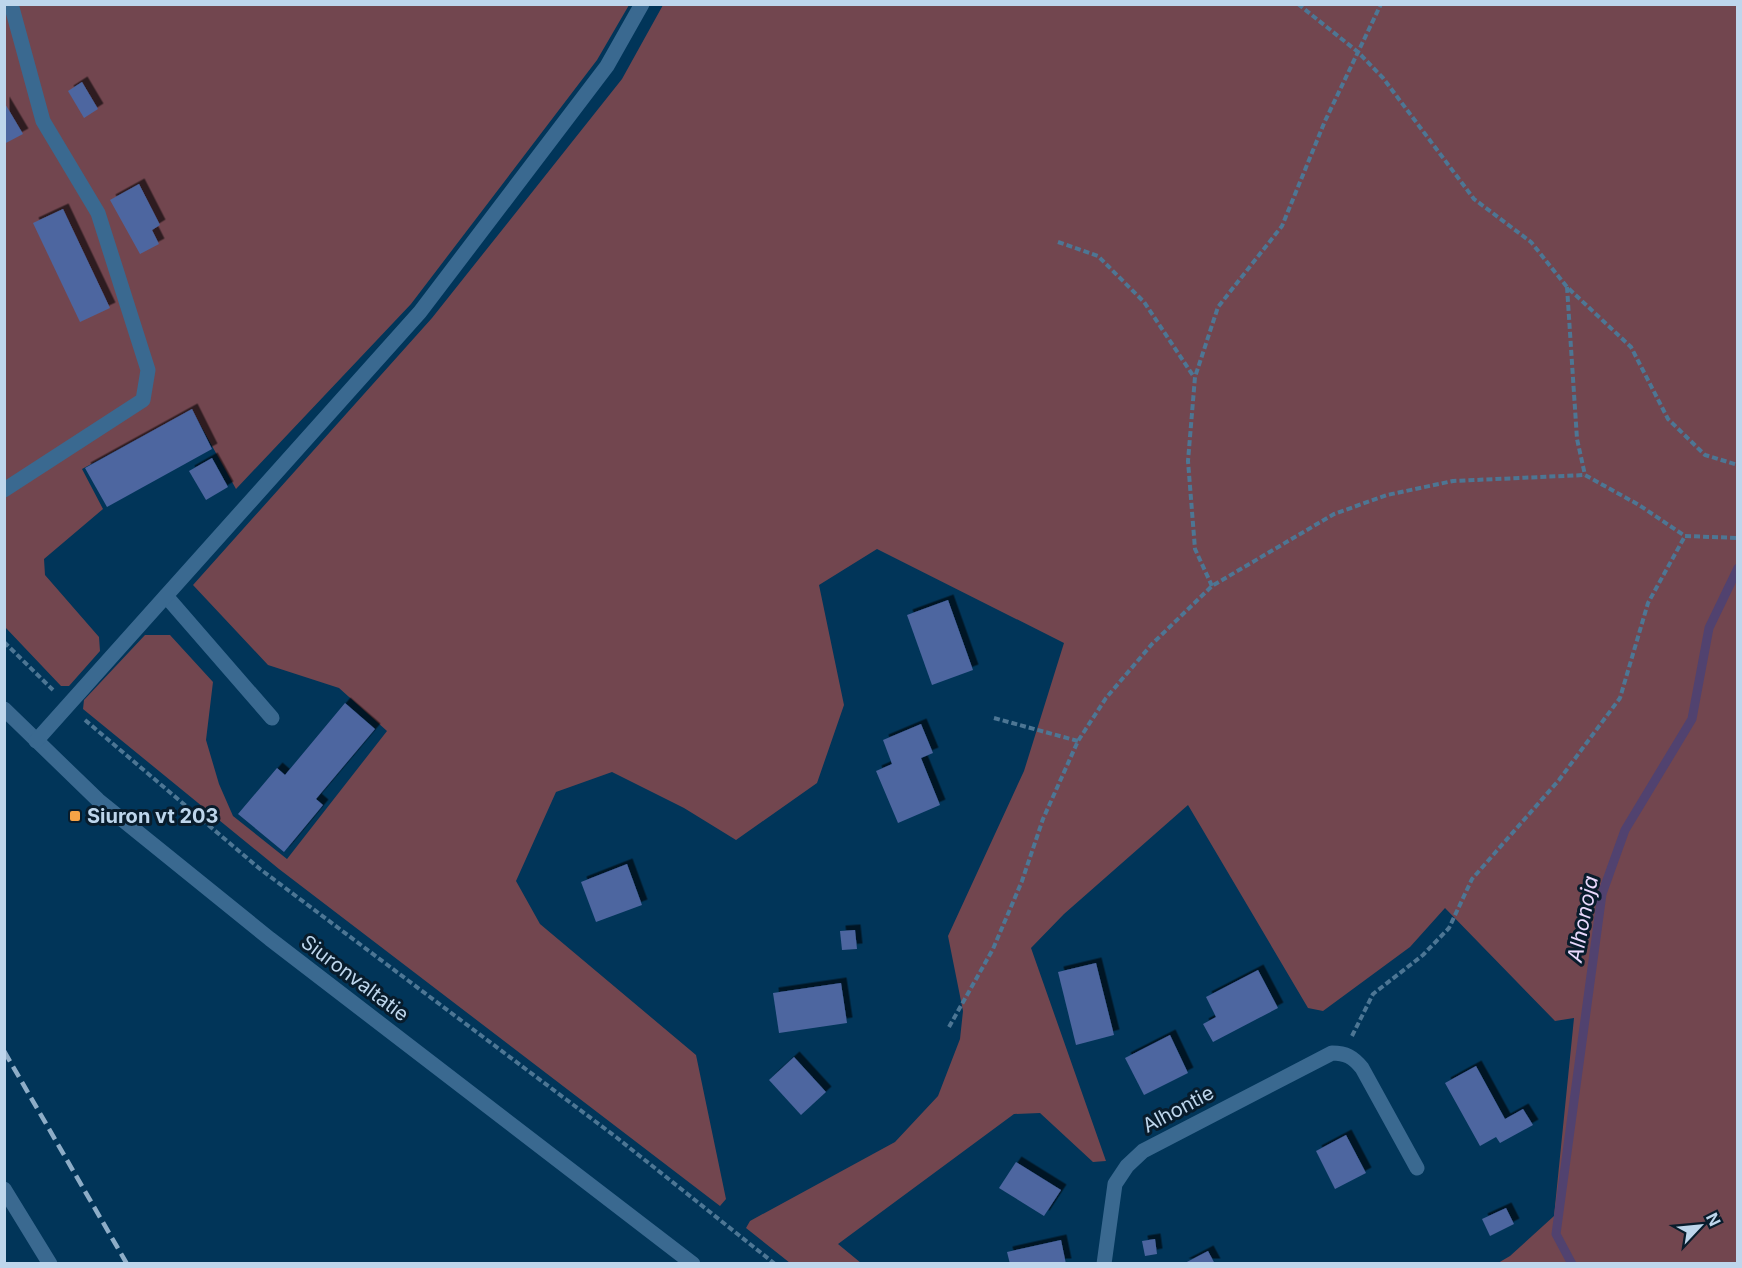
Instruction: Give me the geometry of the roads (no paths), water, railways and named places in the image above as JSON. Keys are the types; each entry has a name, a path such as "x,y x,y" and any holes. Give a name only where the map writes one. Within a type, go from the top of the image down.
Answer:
{"street":[{"path":"4,490 143,400 148,370 98,213 43,122 11,4"},
{"path":"36,741 420,312 607,66 642,4"},
{"path":"166,596 272,718"},
{"name":"Siuronvaltatie","path":"4,709 98,800 270,939 693,1263"},
{"name":"Alhontie","path":"1104,1263 1115,1184 1127,1166 1143,1151 1332,1053 1344,1053 1354,1058 1362,1068 1417,1168"},
{"path":"4,1189 50,1263"}],"waterway":[{"name":"Alhonoja","path":"1572,1264 1556,1234 1602,894 1625,830 1692,719 1709,628 1738,568"}],"railway":[{"path":"4,1051 127,1264"}],"place":[{"name":"Siuron vt 203","path":"75,816"}]}
